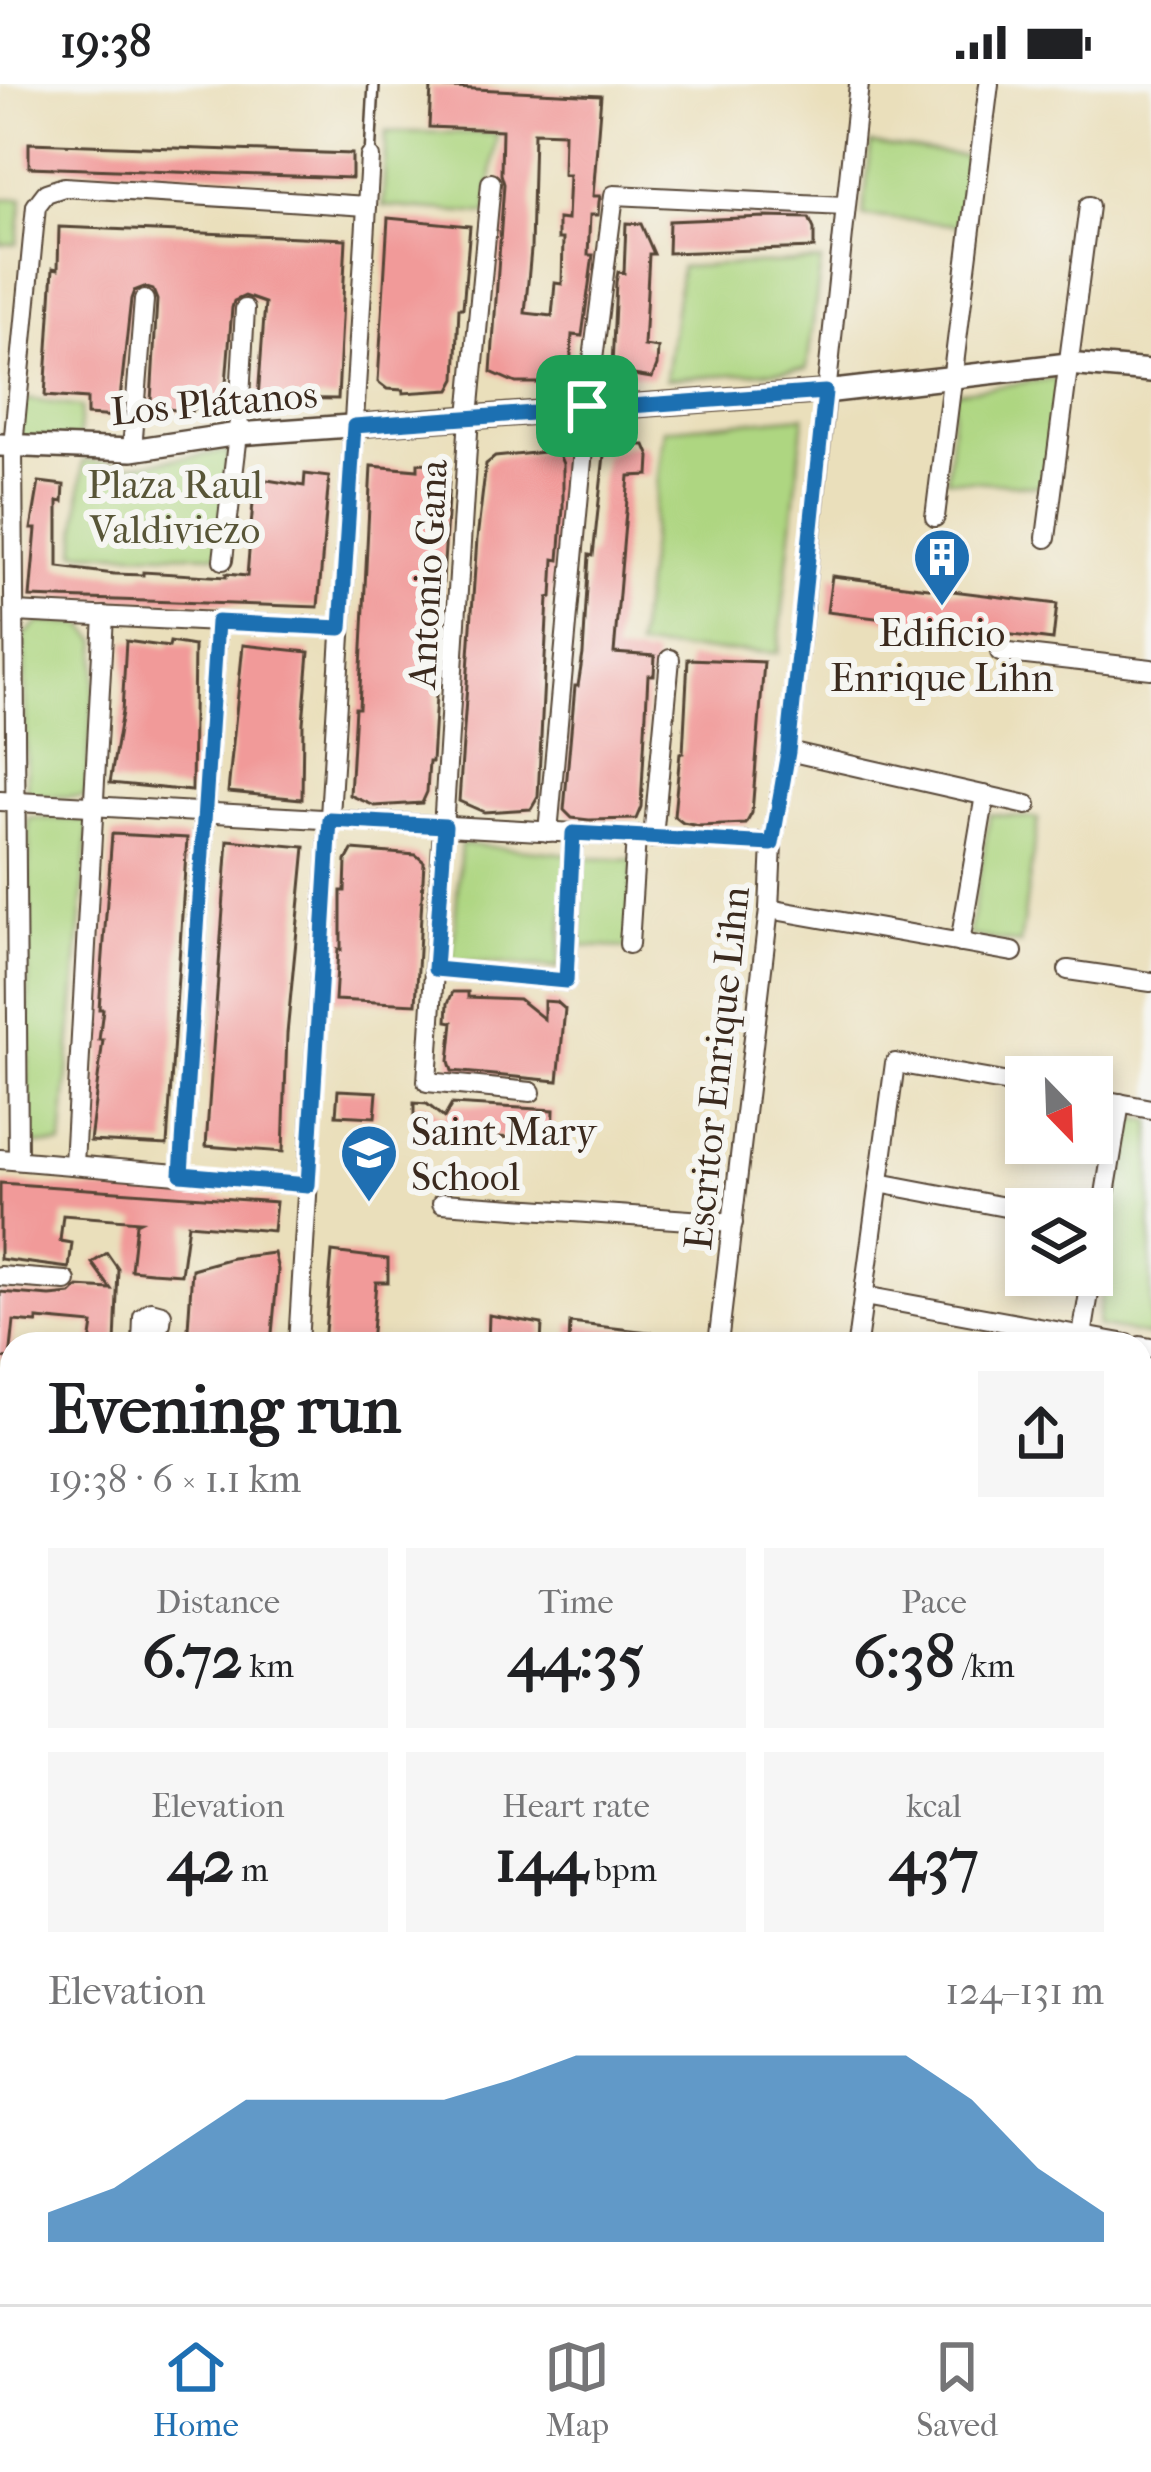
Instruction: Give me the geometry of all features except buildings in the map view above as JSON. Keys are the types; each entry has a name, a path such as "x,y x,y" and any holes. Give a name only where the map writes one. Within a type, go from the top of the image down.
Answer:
{"street":[{"name":"Escritor Enrique Lihn","path":"719,1332 770,909 772,844 788,752 859,84"},
{"path":"935,517 989,84"},
{"path":"299,1332 370,157"},
{"name":"Antonio Gana","path":"490,183 469,416 427,1082 531,1092"},
{"path":"308,1185 9,1159 8,800 15,612 6,446 36,206 46,193 64,187 367,206"},
{"path":"548,832 587,406 614,195 844,206"},
{"path":"1046,538 1089,206"},
{"path":"132,450 144,300"},
{"path":"223,560 238,434 245,309"},
{"name":"Los Plátanos","path":"6,446 132,450 238,434 825,392 1068,364 1151,371"},
{"path":"15,612 341,628"},
{"path":"74,1164 104,616"},
{"path":"181,1174 217,622"},
{"path":"1000,652 1151,669"},
{"path":"629,944 670,659"},
{"path":"788,752 1028,805"},
{"path":"960,943 985,795"},
{"path":"8,800 772,844"},
{"path":"435,969 566,981 573,833"},
{"path":"770,909 1013,952"},
{"path":"1068,970 1151,982"},
{"path":"859,1332 895,1064 1005,1082"},
{"path":"1113,1102 1151,1108"},
{"path":"1103,1188 1120,1103"},
{"path":"879,1184 1005,1207"},
{"path":"442,1202 733,1223"},
{"path":"0,1276 66,1282"},
{"path":"864,1296 1060,1332"},
{"path":"1083,1332 1088,1296"}],"lane":[{"path":"370,157 374,84"}],"green space":[{"path":"386,132 497,133 487,214 383,206"},
{"path":"871,144 967,156 959,225 863,216"},
{"path":"23,198 17,244 0,244 0,199"},
{"path":"821,261 807,369 666,379 681,267"},
{"path":"1058,378 1047,487 947,479 955,392"},
{"path":"17,398 81,407 78,448 13,446"},
{"path":"804,416 778,653 637,648 664,429"},
{"name":"Plaza Raul Valdiviezo","path":"229,451 218,555 76,552 83,461 133,465"},
{"path":"40,622 83,625 98,641 85,797 27,796 24,635"},
{"path":"990,814 1038,819 1020,944 969,935"},
{"path":"29,818 89,820 62,1145 28,1144"},
{"path":"461,844 570,854 558,968 452,961"},
{"path":"584,858 633,860 628,948 580,946"},
{"path":"1128,1117 1151,1121 1151,1332 1097,1326 1101,1296 1113,1296 1113,1218"}],"place":[{"name":"Edificio Enrique Lihn","path":"942,608"},
{"name":"Saint Mary School","path":"369,1204"}],"route":[{"path":"825,392 788,752 772,844 573,833 566,981 435,969 445,826 330,820 308,1185 181,1174 217,622 341,628 354,426 587,406 825,392"}]}
